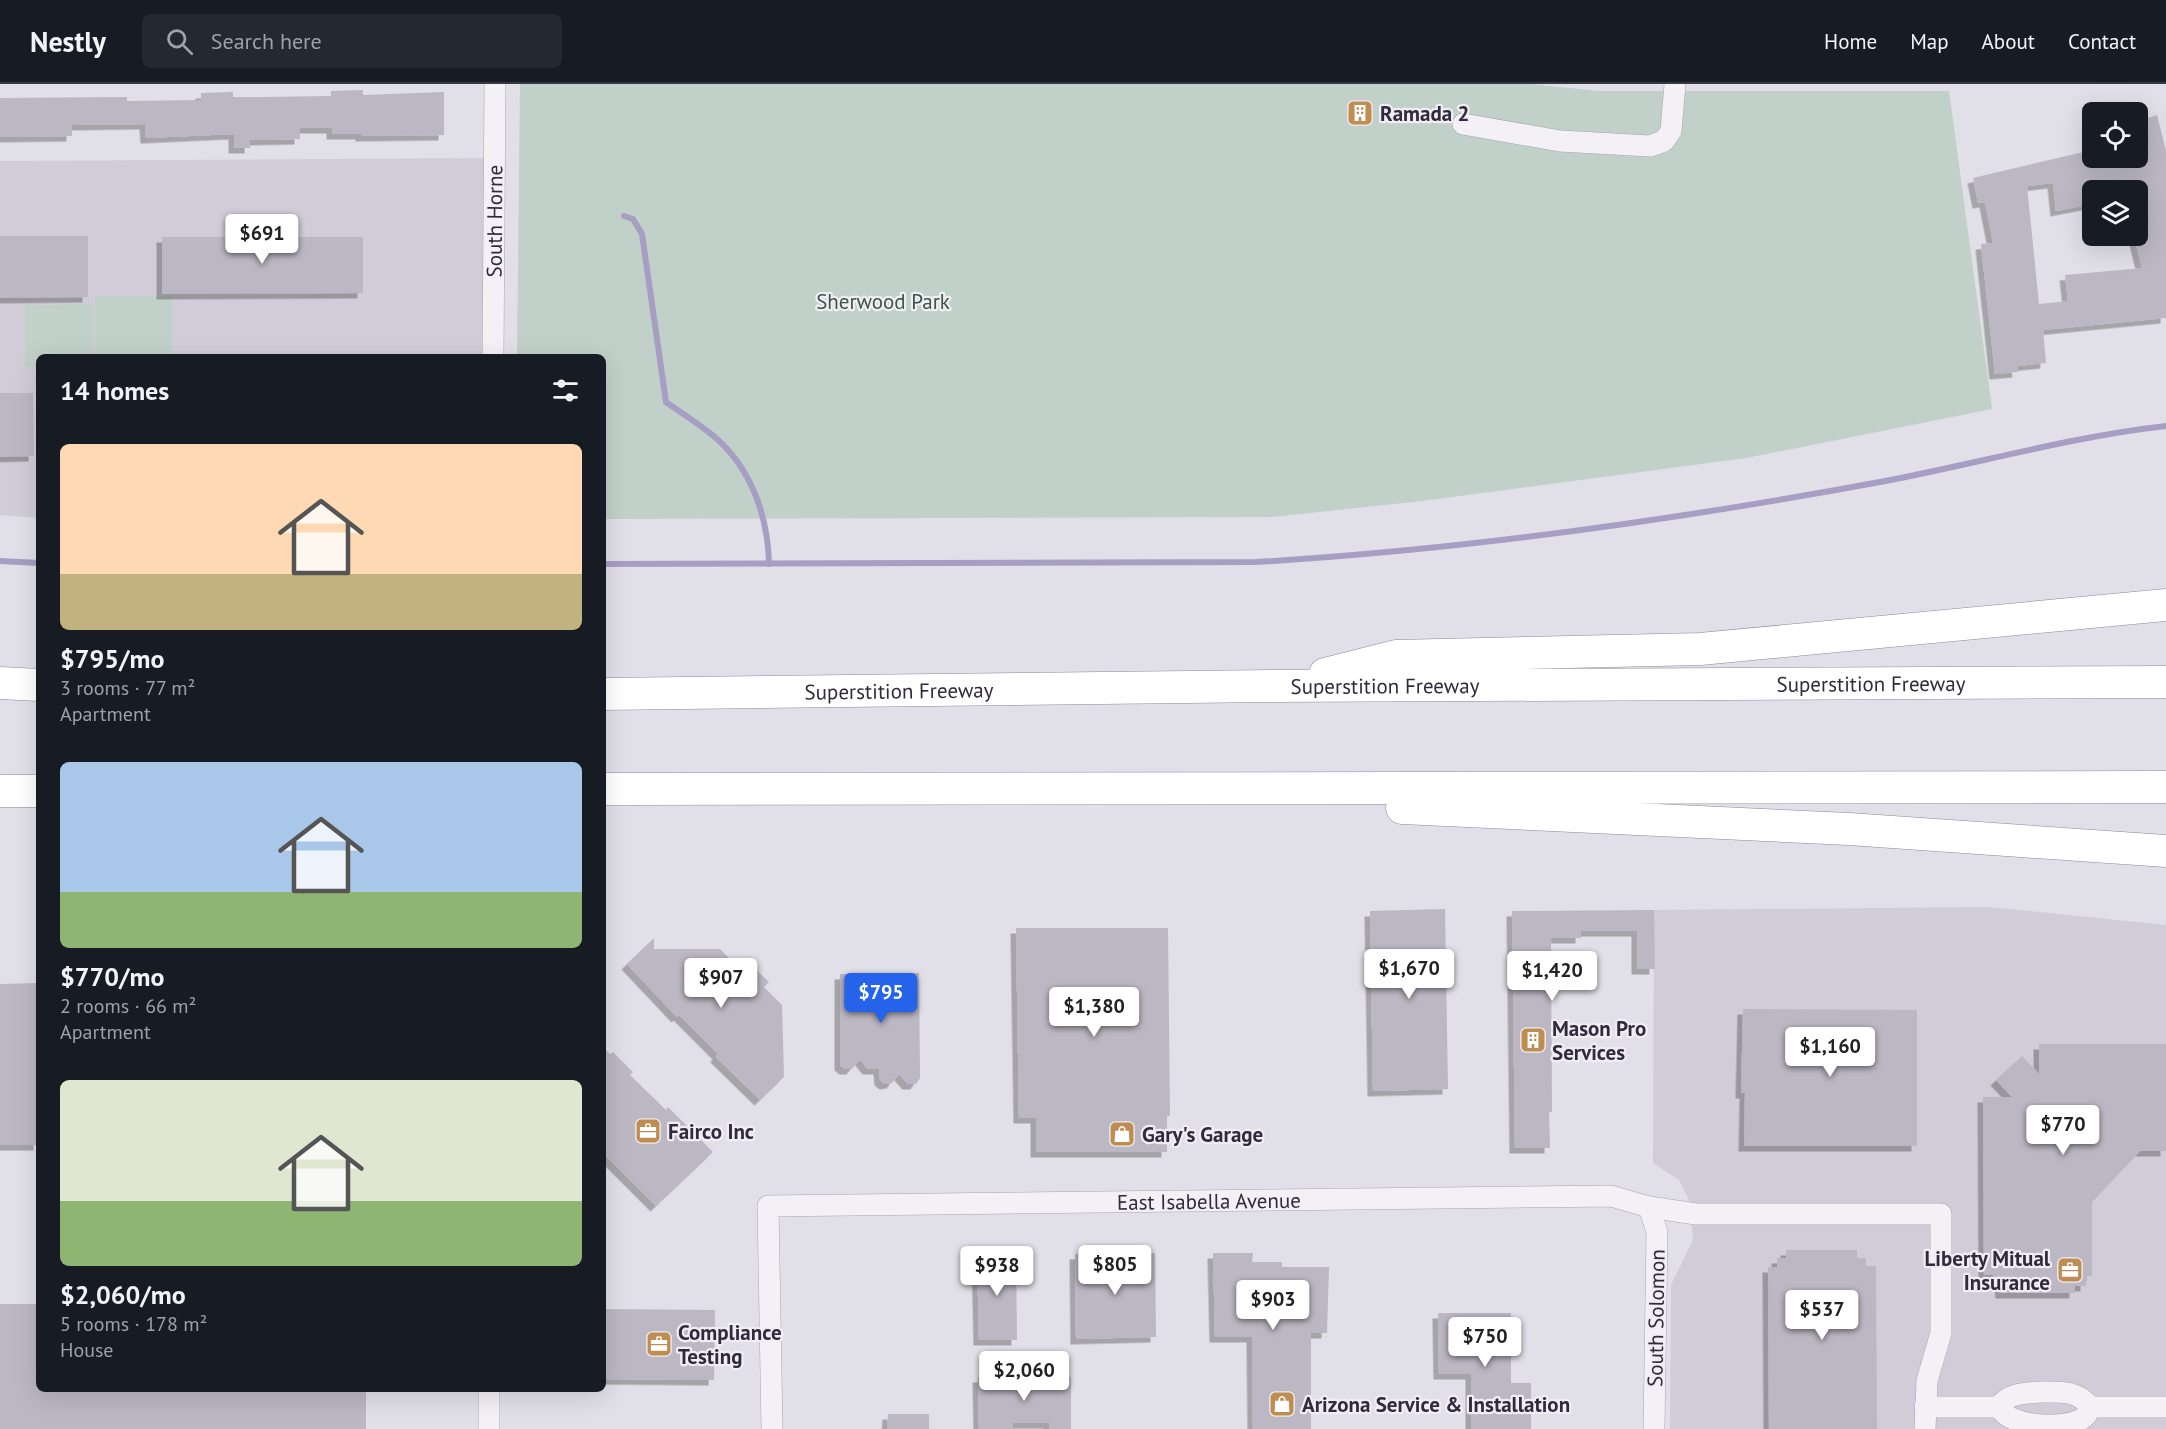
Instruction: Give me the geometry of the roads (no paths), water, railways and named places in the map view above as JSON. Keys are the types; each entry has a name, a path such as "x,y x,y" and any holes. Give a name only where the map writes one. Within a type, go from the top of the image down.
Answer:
{"highway":[{"path":"1274,686 1396,656 1700,649 2166,605"},
{"name":"Superstition Freeway","path":"606,694 1274,686 2166,682"},
{"path":"0,683 36,685"},
{"path":"0,698 36,698"},
{"path":"606,789 2166,787"},
{"path":"990,788 1849,829 2166,851"},
{"path":"0,791 36,791"}],"street":[{"name":"South Horne","path":"493,354 495,84"},
{"path":"1463,124 1560,141 1650,146 1664,141 1671,131 1676,84"},
{"name":"East Isabella Avenue","path":"772,1429 768,1206 1611,1196 1649,1208 1696,1214 1941,1214 1941,1333 1930,1363 1926,1407"},
{"name":"South Solomon","path":"1649,1208 1657,1232 1654,1429"},
{"path":"489,1392 489,1429"},
{"path":"1999,1407 2003,1400 2018,1394 2041,1392 2069,1392 2080,1396 2090,1407 2166,1407"},
{"path":"1925,1429 1926,1407 1999,1407"},
{"path":"1999,1407 2003,1415 2015,1422 2042,1425 2081,1420 2090,1407"}],"waterway":[{"path":"624,216 633,219 642,234 666,402 716,438 739,465 756,495 765,529 769,564"},
{"path":"606,564 1256,562 1334,557 1569,532 1725,509 1916,475 2094,437 2166,426"},
{"path":"0,561 36,563"}],"place":[{"name":"Ramada 2","path":"1360,113"},
{"name":"Mason Pro Services","path":"1533,1040"},
{"name":"Fairco Inc","path":"648,1131"},
{"name":"Gary's Garage","path":"1122,1134"},
{"name":"Liberty Mitual Insurance","path":"2070,1270"},
{"name":"Compliance Testing","path":"659,1344"},
{"name":"Arizona Service & Installation","path":"1282,1404"}],"park label":[{"name":"Sherwood Park","path":"883,301"}]}
